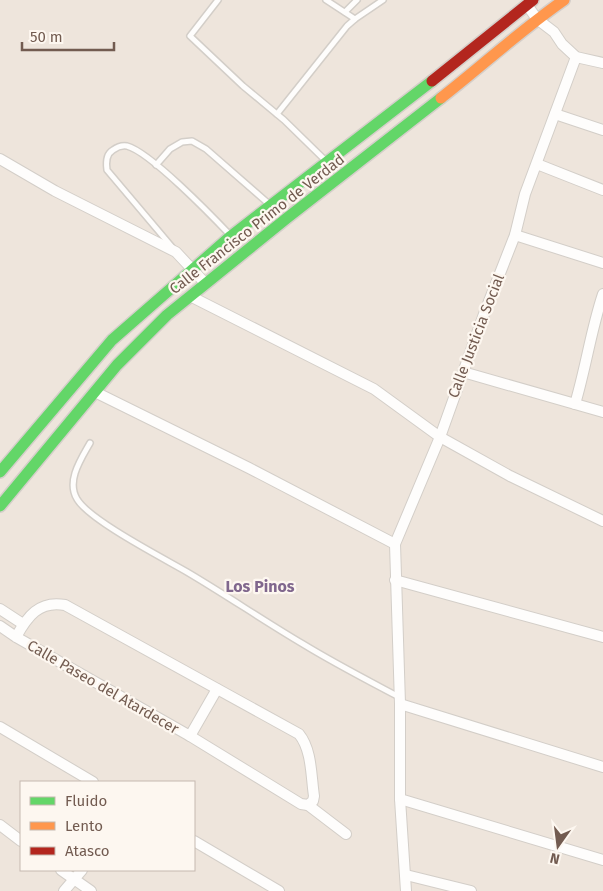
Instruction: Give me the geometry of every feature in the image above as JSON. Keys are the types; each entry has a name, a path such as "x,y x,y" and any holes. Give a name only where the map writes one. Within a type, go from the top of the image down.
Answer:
{"main road":[{"name":"Calle Francisco Primo de Verdad","path":"0,506 117,365 167,315 482,67 537,19 564,0"},
{"name":"Calle Francisco Primo de Verdad","path":"0,472 112,340 192,268 530,2"}],"street":[{"path":"530,2 537,19 554,32 562,44 576,57 603,63"},
{"name":"Calle Justicia Social","path":"395,544 440,437 484,314 515,236 525,194 576,57"},
{"path":"555,114 603,130"},
{"path":"0,159 56,191 176,252 205,284"},
{"path":"537,164 603,190"},
{"path":"515,236 603,263"},
{"path":"575,404 587,362 595,317 603,294"},
{"path":"190,296 374,389 440,437 510,476 603,521"},
{"path":"463,372 603,412"},
{"path":"95,392 249,468 395,544 397,551 395,580 400,799 406,891"},
{"path":"395,580 603,637"},
{"name":"Calle Paseo del Atardecer","path":"16,637 23,624 45,605 55,603 65,605 299,734 305,741 314,796 313,801 308,805"},
{"name":"Calle Paseo del Atardecer","path":"0,609 23,624"},
{"name":"Calle Paseo del Atardecer","path":"0,626 16,637 190,736 301,804 308,805 346,834"},
{"name":"Calle Paseo del Atardecer","path":"190,736 216,689"},
{"path":"399,701 603,767"},
{"path":"0,727 91,781"},
{"path":"400,799 603,860"},
{"path":"0,826 20,840"},
{"path":"195,842 280,891"},
{"path":"62,871 91,891"},
{"path":"64,891 81,871"},
{"path":"406,875 471,891"}],"lane":[{"path":"218,0 190,36 327,162"},
{"path":"326,0 355,19"},
{"path":"345,12 357,0"},
{"path":"277,114 335,40 355,19 383,0"},
{"path":"156,165 170,149 182,142 192,141 227,167 271,206"},
{"path":"176,252 107,170 106,162 110,152 120,146 127,146 139,152 156,165 231,236"},
{"path":"90,443 78,463 74,476 73,488 75,497 81,506 103,522 217,589 297,641 399,701"}],"shaded area":[{"path":"0,0 603,0 603,891 0,891"}],"traffic: fast":[{"path":"0,472 112,340 231,236 432,81"},
{"path":"0,506 117,365 167,315 287,218 441,98"}],"traffic: slow":[{"path":"441,98 532,23 564,0"}],"traffic: jam":[{"path":"432,81 533,0"}],"district":[{"name":"Los Pinos","path":"260,586"}]}
